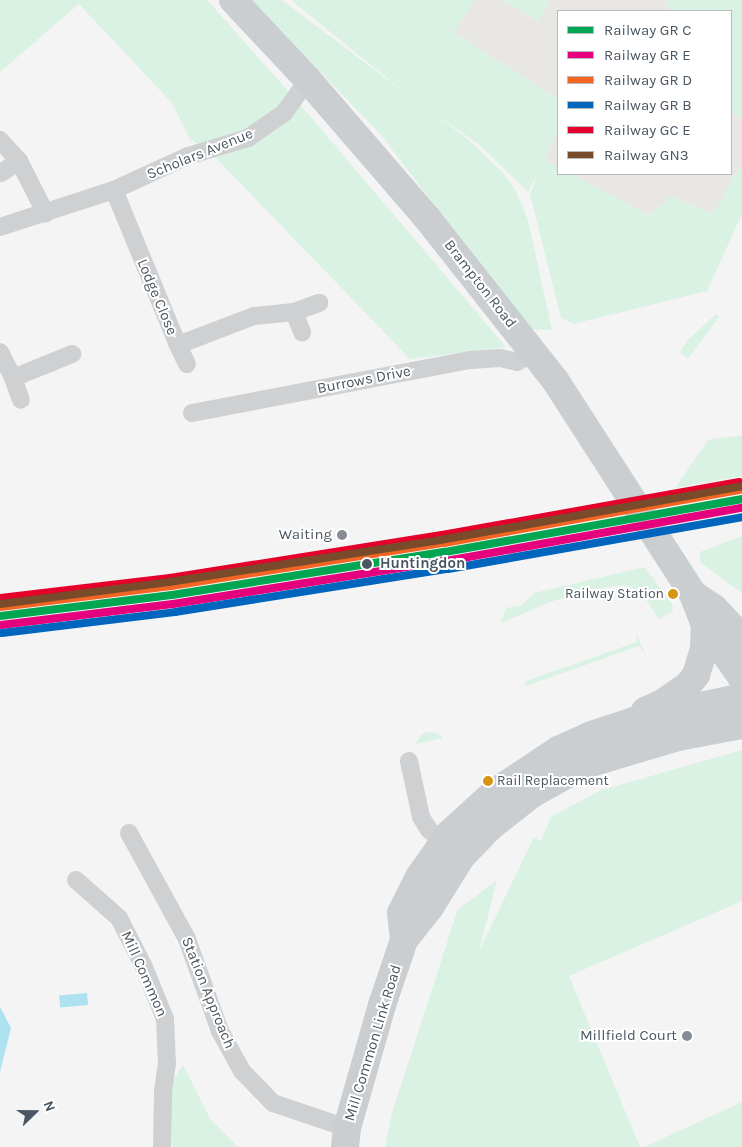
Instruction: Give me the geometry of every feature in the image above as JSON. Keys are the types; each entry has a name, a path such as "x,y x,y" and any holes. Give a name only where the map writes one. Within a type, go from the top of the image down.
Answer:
{"main road":[{"name":"Brampton Road","path":"233,0 308,80 427,218 534,352 576,411 685,584 705,625 742,678"},
{"name":"Brampton Road","path":"685,584 714,608 742,638"},
{"path":"634,721 638,714 664,702 688,685 696,675 704,649 705,625"},
{"name":"Mill Common Link Road","path":"453,848 495,792 558,750 591,735 634,721 742,697"},
{"name":"Mill Common Link Road","path":"346,1138 382,1005 404,940 401,913 419,877 453,848 490,827 532,794 584,765 678,737 742,725"}],"street":[{"name":"Scholars Avenue","path":"0,228 114,190 188,156 248,138 284,113 308,80"},
{"path":"0,140 19,161 46,214"},
{"path":"1,173 19,161"},
{"name":"Lodge Close","path":"114,190 178,345 254,316 294,312 319,303"},
{"path":"294,312 302,332"},
{"path":"178,345 187,364"},
{"path":"0,352 21,400"},
{"name":"Burrows Drive","path":"192,413 471,360 500,358 517,362 534,352"},
{"path":"13,378 72,354"},
{"path":"409,761 421,817 429,830 453,848"},
{"name":"Station Approach","path":"129,833 187,939 220,1031 242,1071 273,1103 346,1138"},
{"name":"Mill Common","path":"76,880 119,918 144,967 166,1019 167,1063 163,1092 162,1147"}],"shaded area":[{"path":"474,0 503,0 538,21 550,0 667,0 665,5 673,10 557,10 557,98 454,33"},
{"path":"732,113 742,120 742,163 713,214 671,196 649,215 573,175 732,175"},
{"path":"557,132 557,166 544,160"}],"green space":[{"path":"0,0 207,0 304,109 506,347 410,359 215,157 189,138 172,103 79,4 0,72"},
{"path":"251,0 282,0 408,95 291,0 474,0 454,33 557,98 557,132 544,160 557,166 557,175 573,175 649,215 671,196 713,214 742,163 742,214 707,291 573,324 561,318 530,194 539,171 528,192 480,145 433,113 469,140 504,174 516,191 528,220 552,330 528,329 382,136"},
{"path":"503,0 550,0 539,21"},
{"path":"667,0 742,0 742,120 732,113 732,10 673,10 665,5"},
{"path":"716,314 719,317 688,359 680,352 687,341"},
{"path":"742,435 742,476 675,488 708,440"},
{"path":"742,536 742,593 700,562 700,552"},
{"path":"645,567 672,604 673,611 659,619 640,591 625,585 607,587 553,601 501,623 506,608 522,605 534,593"},
{"path":"636,633 646,656 639,646 526,686 526,681 637,642"},
{"path":"428,732 437,733 443,738 415,744 422,734"},
{"path":"742,750 742,901 569,976 640,1147 385,1147 392,1113 458,909 497,880 479,951 534,837 541,841 551,817 599,791"},
{"path":"183,1065 210,1119 238,1147 172,1147 170,1085"},
{"path":"742,1102 742,1147 644,1147"}],"water":[{"path":"87,993 88,1005 60,1007 59,995"},
{"path":"0,1007 11,1028 0,1072"}],"transit line":[{"path":"0,598 170,578 442,535 739,482"},
{"path":"0,607 171,586 444,543 740,490"},
{"path":"0,616 172,595 445,552 742,499"},
{"path":"1,625 173,604 446,561 742,508"},
{"path":"2,633 175,612 448,569 742,517"}],"rail line":[{"name":"GN3","path":"0,604 169,582 440,540 742,486"}],"place":[{"name":"Waiting","path":"342,535"},
{"name":"Huntingdon","path":"367,564"},
{"name":"Railway Station","path":"673,594"},
{"name":"Rail Replacement","path":"488,781"},
{"name":"Millfield Court","path":"687,1036"}]}
